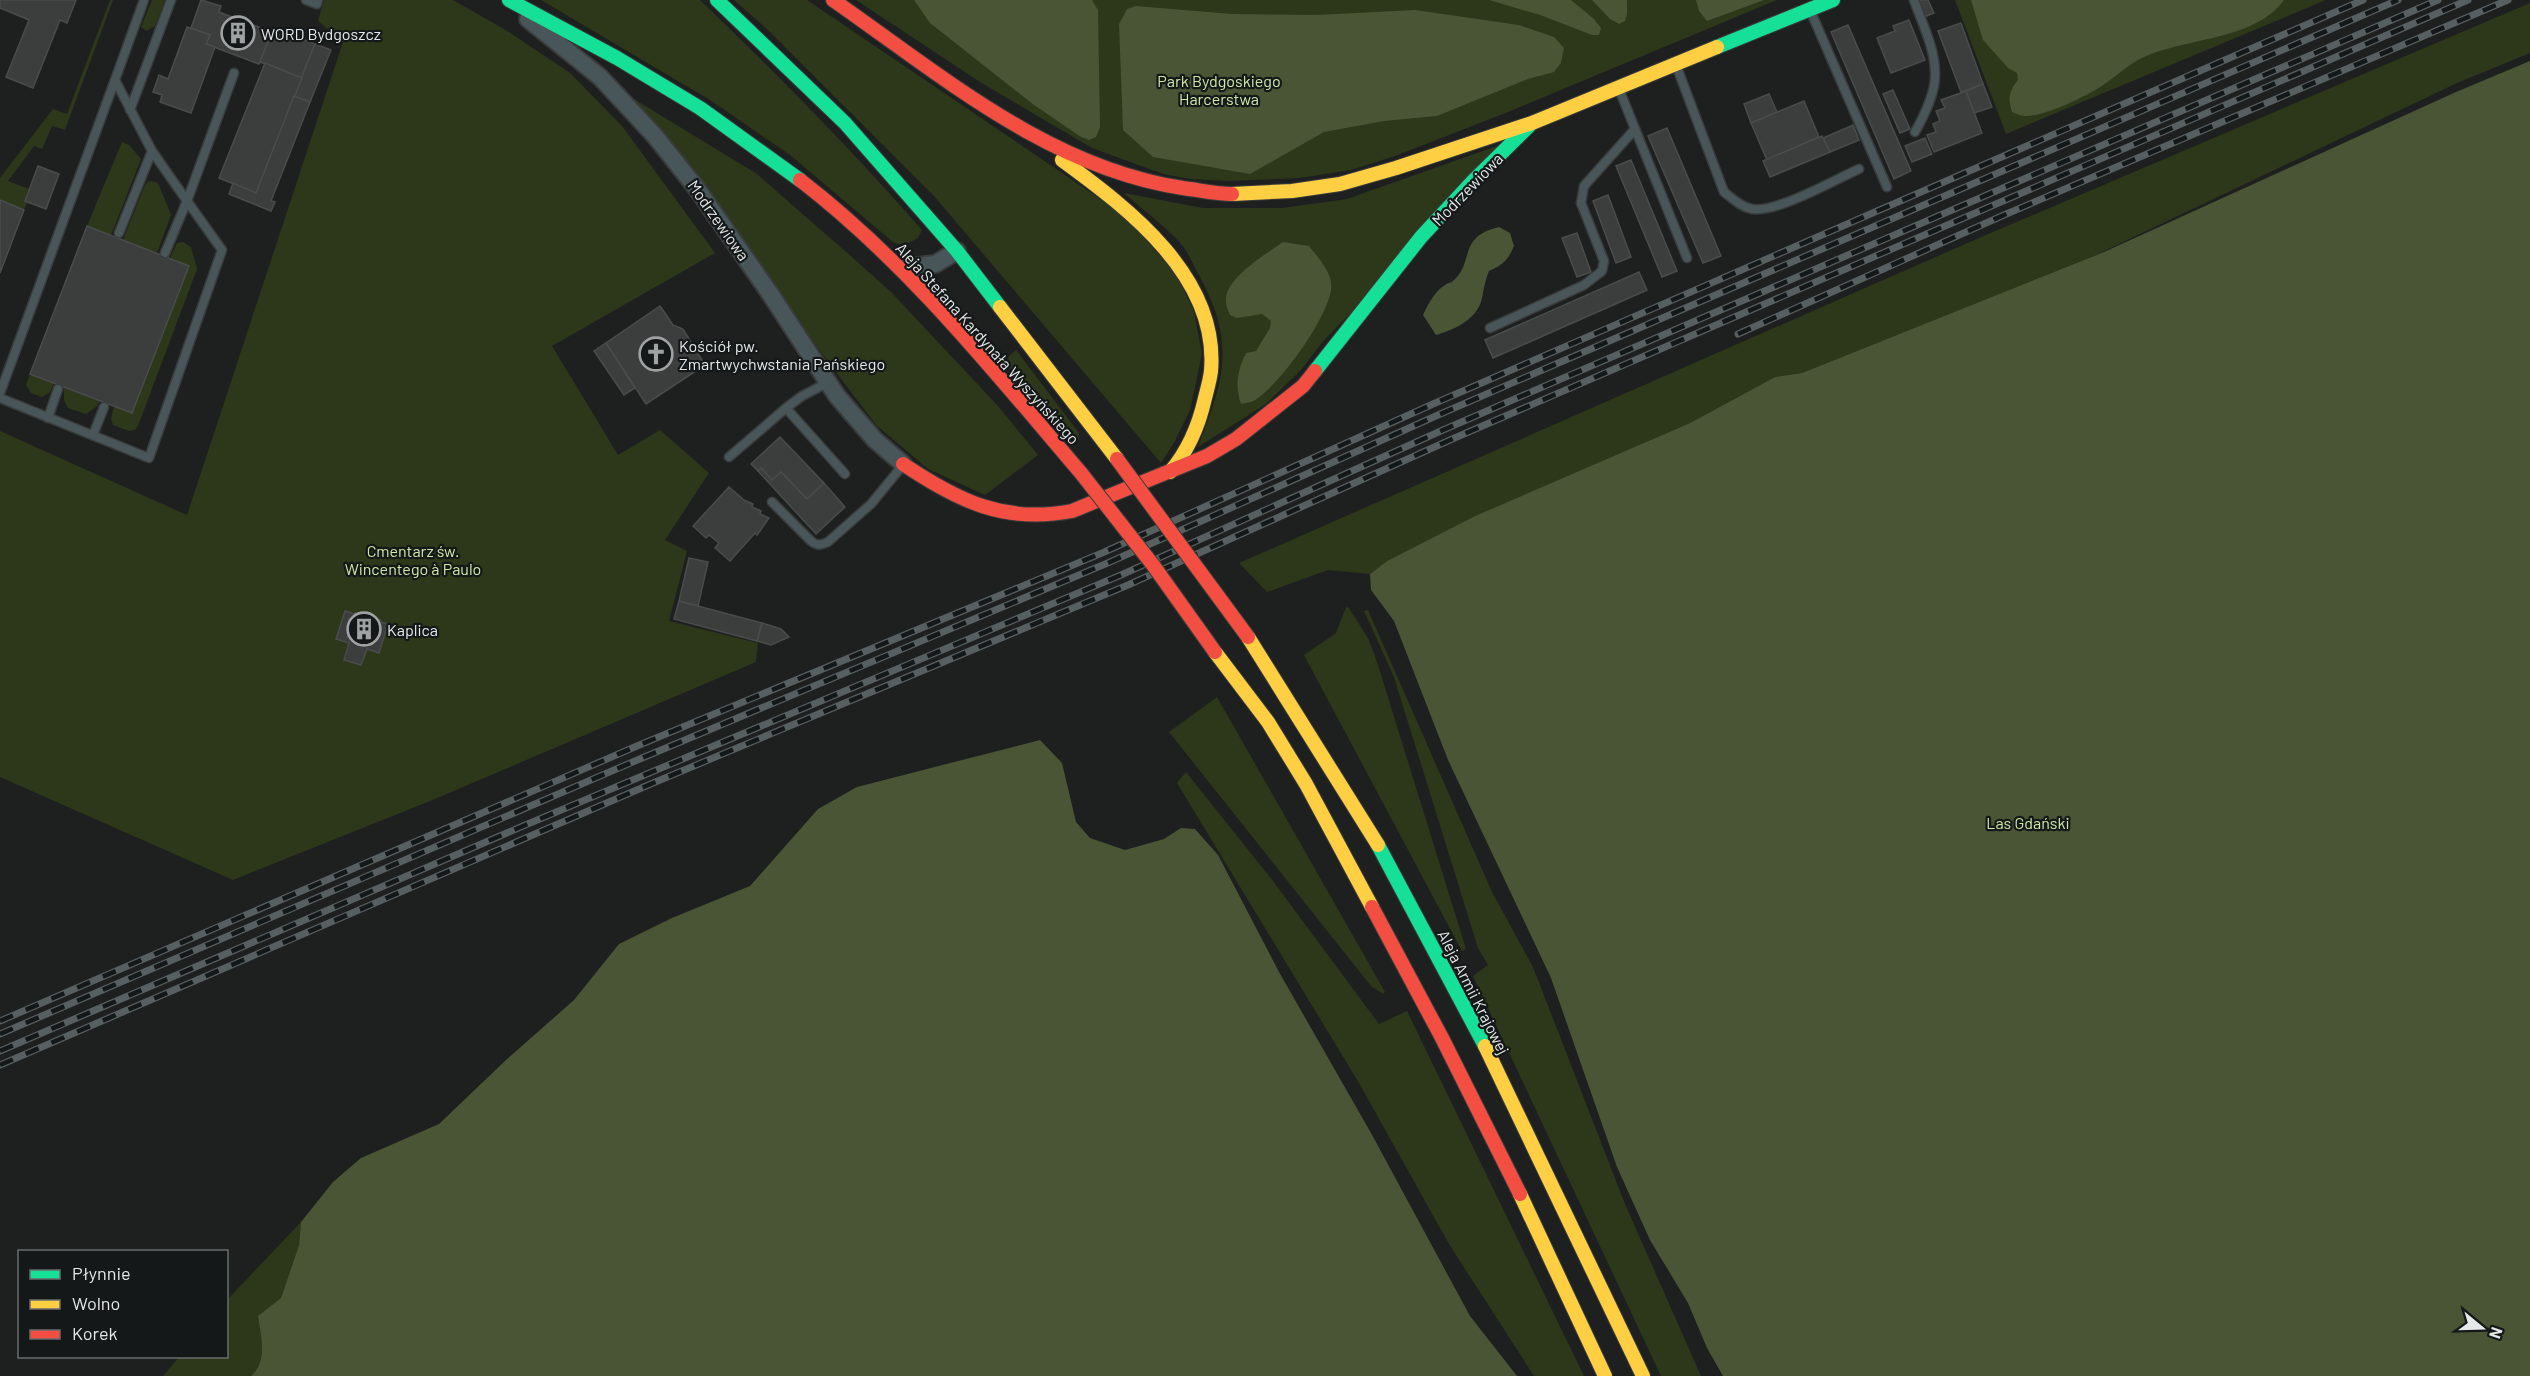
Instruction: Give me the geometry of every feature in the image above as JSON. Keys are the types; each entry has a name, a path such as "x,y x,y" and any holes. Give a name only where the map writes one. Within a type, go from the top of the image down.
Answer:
{"main road":[{"name":"Aleja Stefana Kardynała Wyszyńskiego","path":"508,0 617,58 700,108 805,184 902,268 981,355 1081,473 1153,565 1268,722 1306,784 1442,1038 1519,1192 1605,1376"},
{"name":"Aleja Stefana Kardynała Wyszyńskiego","path":"717,0 845,123 957,252 1117,459 1248,638"},
{"path":"833,0 1126,207 1170,255 1191,286 1200,305 1209,330 1210,355 1206,402 1192,438 1180,461 1169,473"},
{"name":"Modrzewiowa","path":"903,464 933,486 972,504 993,511 1031,517 1072,511 1207,456 1236,438 1303,386 1421,237 1532,123 1833,0"},
{"path":"1013,125 1077,157 1150,183 1222,194 1292,191 1340,184 1532,123"},
{"name":"Aleja Armii Krajowej","path":"1248,638 1377,844 1452,983 1547,1171 1643,1376"}],"street":[{"name":"Modrzewiowa","path":"508,0 549,37 600,76 655,136 724,227 827,383 875,440 903,464"},
{"path":"902,268 935,264 957,252"}],"lane":[{"path":"115,80 152,151 222,250 149,458 48,418 0,396 144,0"},
{"path":"130,110 171,0"},
{"path":"306,0 316,4 318,0"},
{"path":"1914,0 1931,49 1935,76 1925,115 1916,132"},
{"path":"1810,9 1887,187"},
{"path":"1676,65 1724,192 1738,204 1753,209 1775,207 1859,169"},
{"path":"165,253 187,201 234,73"},
{"path":"1619,88 1687,258"},
{"path":"1490,328 1584,285 1602,272 1604,261 1581,203 1584,186 1635,129"},
{"path":"119,233 152,151"},
{"path":"729,457 786,408 802,396 827,383"},
{"path":"48,418 58,389"},
{"path":"93,435 104,407"},
{"path":"786,408 845,474"},
{"path":"772,502 815,545 821,545 871,504 903,464"}],"green space":[{"path":"110,0 113,0 65,130 52,126 42,149 34,146 8,181 32,190 24,210 0,200 0,178 53,109 67,114"},
{"path":"152,0 165,0 155,26 146,31 141,27"},
{"name":"Cmentarz św. Wincentego à Paulo","path":"324,0 453,0 509,32 570,73 622,126 715,253 552,346 618,455 660,430 709,473 665,540 687,551 669,621 758,643 756,662 435,799 233,880 0,777 0,431 187,515 343,42 318,21"},
{"path":"541,0 700,0 868,170 922,230 918,238 903,246 893,242 790,155 710,100"},
{"path":"734,0 807,0 1124,215 1176,274 1194,312 1202,354 1190,410 1161,463 934,196 769,31"},
{"name":"Park Bydgoskiego Harcerstwa","path":"856,0 1777,0 1503,114 1395,156 1351,170 1299,178 1228,181 1190,179 1163,174 1092,148 980,82"},
{"path":"914,0 1092,0 1098,10 1100,127 1096,137 1089,140 1081,137 1034,105 930,23"},
{"path":"1489,0 1571,0 1594,19 1601,28 1599,35 1592,35 1540,15"},
{"path":"1592,0 1627,0 1625,21 1619,24 1610,19"},
{"path":"1696,0 1764,0 1707,21 1699,11"},
{"path":"1955,0 2326,0 2006,134"},
{"path":"1971,0 2284,0 2271,14 2255,24 2155,53 2138,60 2082,97 2052,110 2025,116 2012,112 2010,103 2012,88 2018,80 2017,73 2008,68 1983,40"},
{"path":"2530,3 2530,53 2457,83 2096,255 1802,373 1775,377 1690,423 1475,516 1387,561 1370,574 1328,570 1267,592 1239,563 1972,241"},
{"path":"1136,6 1232,14 1316,15 1415,10 1519,25 1554,37 1564,48 1561,63 1554,72 1528,79 1437,116 1384,121 1324,132 1250,174 1153,157 1123,130 1119,24 1127,9"},
{"name":"Las Gdański","path":"2530,61 2530,1376 1723,1376 1707,1348 1688,1303 1650,1240 1617,1167 1551,978 1448,760 1394,621 1371,590 1370,574 1387,561 1475,516 1690,423 1775,377 1802,373 2104,252 2456,92"},
{"path":"629,96 757,174 853,258 891,292 998,406 1038,455 985,495 928,469 876,425 820,351 682,156"},
{"path":"122,142 129,145 141,159 111,235 87,226"},
{"path":"1497,146 1364,300 1324,340 1301,370 1266,404 1198,447 1220,381 1222,343 1219,322 1200,277 1182,245 1124,193 1203,208 1282,208 1347,199"},
{"path":"149,181 159,185 171,215 157,253 123,240 145,185"},
{"path":"1499,227 1510,233 1514,246 1510,255 1505,262 1489,271 1476,312 1457,327 1436,335 1423,315 1430,302 1438,291 1460,274 1468,251 1477,237"},
{"path":"183,242 191,247 197,269 138,426 135,430 129,431 113,425 111,419 114,406 132,413 189,266 170,258 177,243"},
{"path":"1283,242 1309,246 1328,273 1331,291 1321,318 1291,364 1256,399 1241,404 1238,378 1241,366 1246,353 1256,351 1270,328 1271,321 1262,314 1237,318 1230,315 1226,303 1227,293 1248,267"},
{"path":"1016,350 1079,433 1079,440 1051,415 1008,366 1009,356"},
{"path":"30,374 54,383 50,392 42,397 31,393 26,385"},
{"path":"64,387 100,401 86,414 68,408 64,400"},
{"path":"1346,607 1349,608 1369,640 1378,665 1466,949 1462,951 1304,655 1336,633"},
{"path":"1368,610 1492,892 1533,967 1625,1204 1701,1376 1661,1376 1473,976 1488,965 1478,948 1394,677 1364,611"},
{"path":"1217,697 1385,992 1383,994 1371,986 1169,732"},
{"path":"1040,740 1062,763 1076,822 1090,838 1125,850 1164,839 1181,828 1195,829 1218,855 1279,972 1371,1133 1470,1316 1517,1376 251,1376 260,1363 262,1348 258,1316 281,1298 299,1245 301,1222 333,1182 361,1158 439,1124 506,1060 574,1000 619,944 672,918 750,886 818,809 857,787"},
{"path":"1186,772 1273,881 1379,1024 1407,1011 1584,1376 1534,1376 1449,1244 1359,1083 1177,783"},
{"path":"301,1222 299,1245 281,1298 259,1316 262,1356 251,1376 163,1376 178,1358 228,1358 228,1299"}],"building":[{"path":"0,0 76,0 67,23 60,20 33,88 6,77 29,20 0,8"},
{"name":"WORD Bydgoszcz","path":"201,0 221,6 219,12 272,32 259,64 206,44 210,35 191,28"},
{"path":"1917,0 1928,0 1934,13 1924,17"},
{"path":"1909,20 1925,60 1891,73 1877,38 1895,31 1893,26"},
{"path":"1961,23 1983,84 1961,92 1938,31"},
{"path":"1848,25 1911,171 1894,179 1831,32"},
{"path":"187,27 210,35 206,44 215,47 191,113 160,102 162,95 153,92 159,75 168,79"},
{"path":"282,31 315,44 302,78 260,62 272,32 280,35"},
{"path":"315,44 331,50 310,102 294,96"},
{"path":"265,63 302,78 256,193 219,178"},
{"path":"1983,84 1992,107 1974,113 1966,91"},
{"path":"1893,90 1910,129 1900,133 1883,94"},
{"path":"1966,91 1982,133 1934,152 1927,135 1936,132 1933,124 1940,121 1936,111 1945,108 1941,100"},
{"path":"1769,94 1777,112 1751,123 1744,104"},
{"path":"294,96 310,102 271,201 275,202 271,211 229,194 233,183 256,193"},
{"path":"1804,101 1819,137 1767,160 1751,123"},
{"path":"1853,125 1859,140 1830,152 1823,138"},
{"path":"1667,128 1721,256 1703,263 1648,136"},
{"path":"1822,136 1830,152 1770,177 1763,161"},
{"path":"1925,138 1932,154 1912,162 1905,146"},
{"path":"1631,160 1677,271 1662,277 1616,166"},
{"path":"38,166 59,174 46,209 25,201"},
{"path":"1608,195 1631,257 1616,263 1593,201"},
{"path":"0,200 24,210 0,273"},
{"path":"87,226 189,266 132,413 30,374"},
{"path":"1577,233 1591,272 1577,277 1562,238"},
{"path":"1639,272 1647,290 1493,358 1485,340"},
{"name":"Kościół pw. Zmartwychwstania Pańskiego","path":"660,306 673,325 683,329 705,365 646,404 606,343"},
{"path":"606,343 635,388 624,395 594,351"},
{"path":"780,437 824,483 807,499 781,472 772,480 761,468 758,471 751,464"},
{"path":"761,468 772,480 781,472 807,499 824,483 845,507 816,534 758,471"},
{"path":"729,487 744,500 753,504 752,507 761,511 760,514 769,518 757,535 755,533 730,561 715,548 719,543 709,535 706,538 693,526"},
{"path":"689,558 708,562 698,606 679,601"},
{"path":"679,601 762,623 757,641 674,619"},
{"path":"345,611 355,614 347,637 372,645 380,622 388,624 379,653 367,649 361,665 344,660 349,643 336,639"},
{"name":"Kaplica","path":"355,613 380,620 372,645 347,637"},
{"path":"762,623 781,629 789,637 771,645 757,641"}],"railway":[{"path":"0,1021 637,746 1102,553 1433,404 2363,0"},
{"path":"0,1034 642,758 1110,562 1438,415 2398,0"},
{"path":"0,1051 523,826 1121,575 1443,430 2438,0"},
{"path":"0,1065 653,783 1128,585 1450,440 2468,0"},
{"path":"1738,334 2004,215 2508,0"}],"traffic: fast":[{"path":"509,0 617,58 700,108 800,180"},
{"path":"717,0 845,123 957,251 1000,307"},
{"path":"1717,47 1833,0"},
{"path":"1315,371 1421,237 1529,126"},
{"path":"1378,845 1485,1046"}],"traffic: slow":[{"path":"1232,194 1292,191 1340,184 1396,168 1532,123 1717,47"},
{"path":"1062,160 1115,200 1165,249 1185,276 1201,305 1210,337 1210,378 1196,428 1170,472"},
{"path":"1000,307 1117,459"},
{"path":"1248,637 1378,845"},
{"path":"1215,652 1268,722 1306,784 1372,907"},
{"path":"1485,1046 1643,1376"},
{"path":"1520,1194 1605,1376"}],"traffic: jam":[{"path":"833,0 956,87 998,115 1042,140 1087,161 1134,177 1183,188 1232,194"},
{"path":"800,180 877,246 913,282 982,357 1081,473"},
{"path":"903,464 963,499 1004,512 1048,514 1072,511 1207,456 1236,439 1303,386 1315,371"},
{"path":"1117,459 1248,637"},
{"path":"1081,473 1153,565 1215,652"},
{"path":"1372,907 1442,1038 1520,1194"}],"place":[{"name":"WORD Bydgoszcz","path":"238,33"},
{"name":"Kościół pw. Zmartwychwstania Pańskiego","path":"656,354"},
{"name":"Kaplica","path":"364,629"}]}
